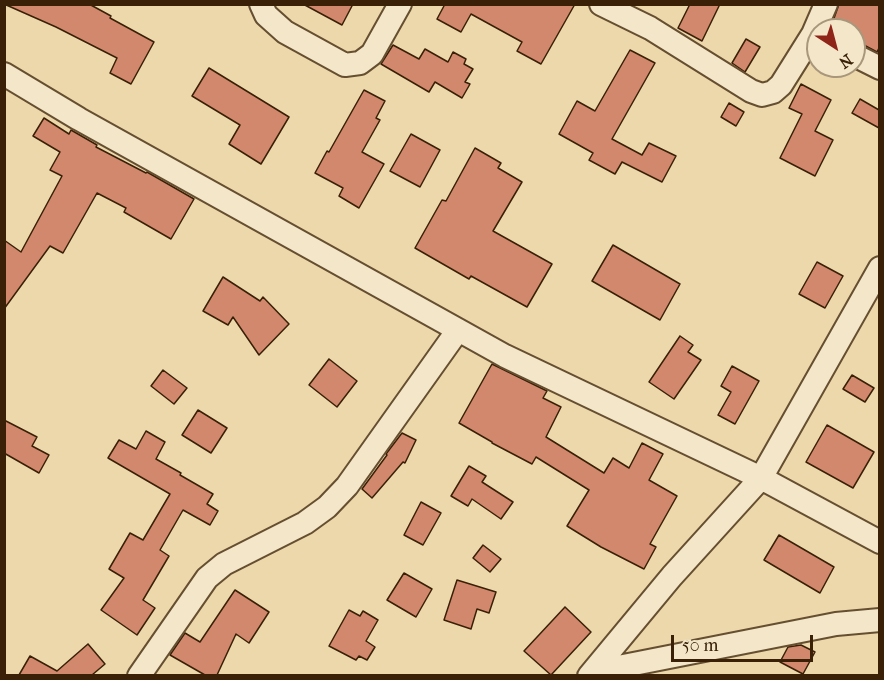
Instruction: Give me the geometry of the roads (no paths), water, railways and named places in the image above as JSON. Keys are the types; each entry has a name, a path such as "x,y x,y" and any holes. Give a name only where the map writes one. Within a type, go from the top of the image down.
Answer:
{"street":[{"path":"261,4 266,15 285,32 345,65 360,63 372,54 400,4"},
{"path":"601,4 650,28 751,91 762,95 773,92 781,85 806,49"},
{"path":"4,74 79,119 506,356 761,478 879,542"},
{"path":"591,674 672,576 761,478 879,268"},
{"path":"139,675 207,578 224,564 304,523 327,507 347,486 458,330"},
{"path":"591,674 836,624 879,620"}]}
